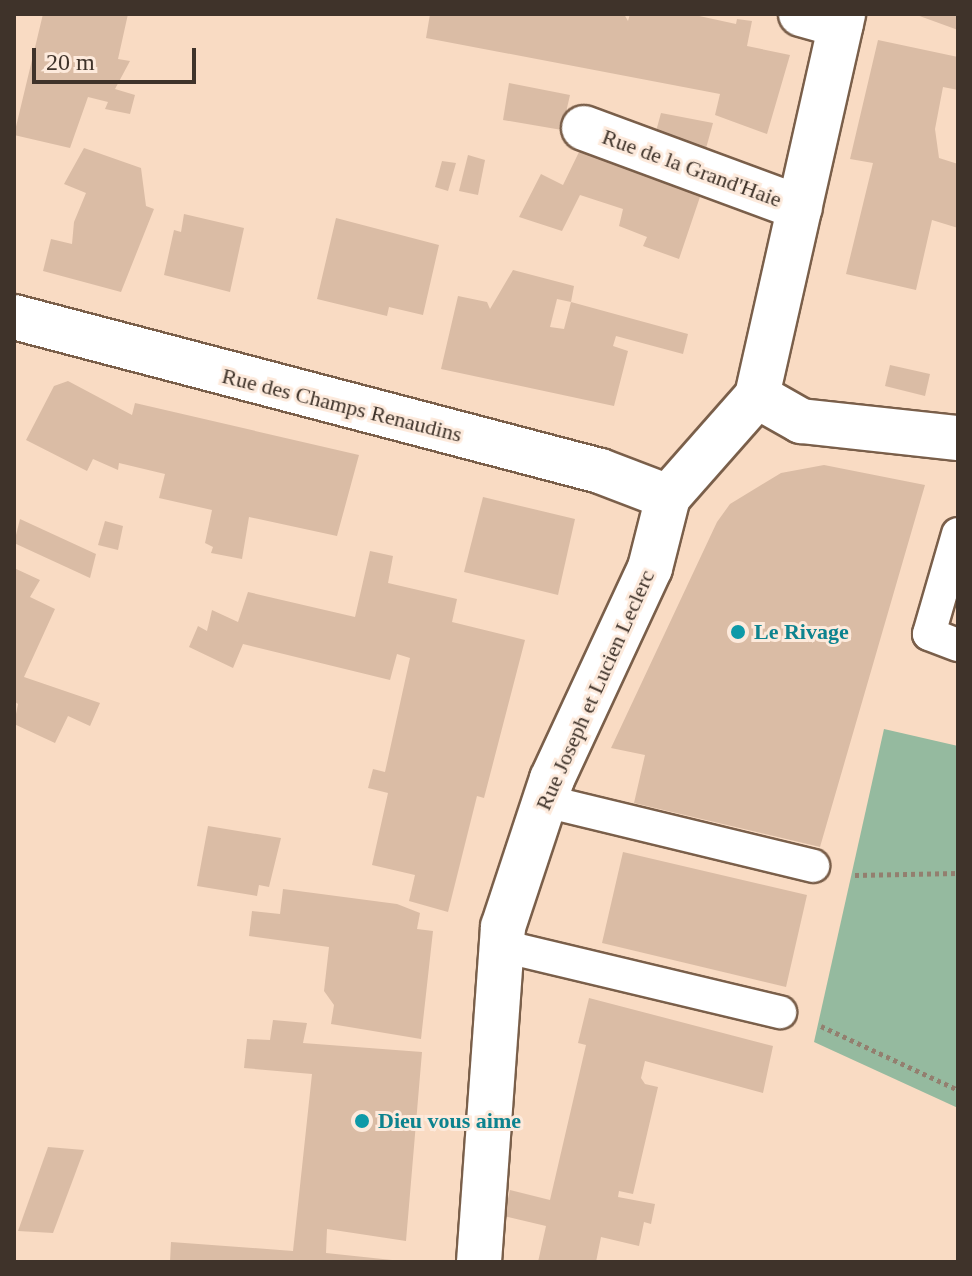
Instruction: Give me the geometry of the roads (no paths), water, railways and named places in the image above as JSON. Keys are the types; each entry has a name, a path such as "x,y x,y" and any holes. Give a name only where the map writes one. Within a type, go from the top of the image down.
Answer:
{"street":[{"name":"Rue de la Grand'Haie","path":"668,497 757,396 800,208 828,18"},
{"name":"Rue de la Grand'Haie","path":"584,128 800,208"},
{"name":"Rue des Champs Renaudins","path":"14,317 36,327 600,471 668,497"},
{"path":"757,396 801,421 958,438"},
{"name":"Rue Joseph et Lucien Leclerc","path":"479,1262 503,927 545,801 650,568 668,497"}],"lane":[{"path":"958,534 929,634 958,645"},
{"path":"545,801 813,866"},
{"path":"502,946 780,1012"}],"place":[{"name":"Le Rivage","path":"738,632"},
{"name":"Dieu vous aime","path":"362,1121"}]}
